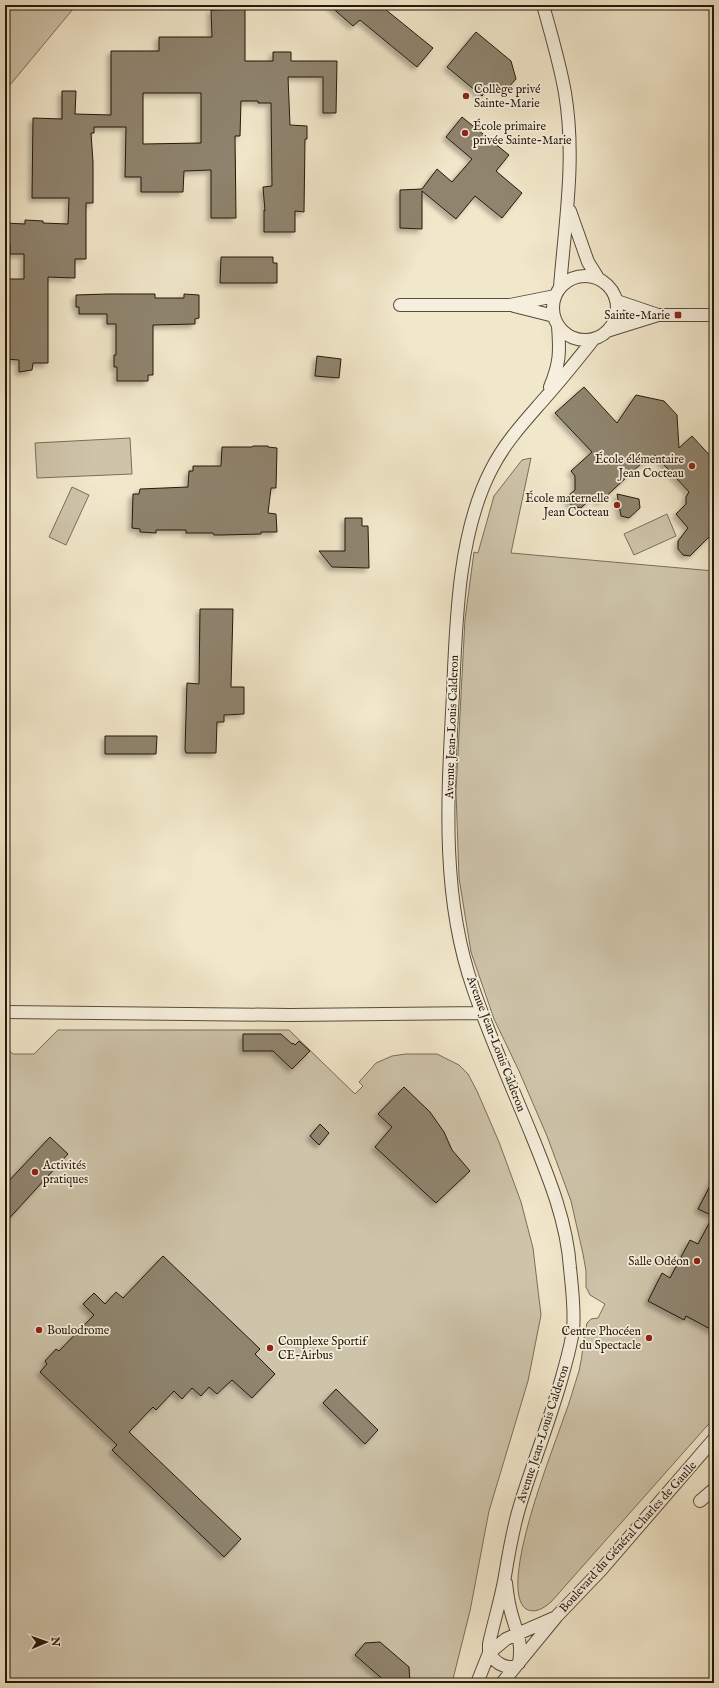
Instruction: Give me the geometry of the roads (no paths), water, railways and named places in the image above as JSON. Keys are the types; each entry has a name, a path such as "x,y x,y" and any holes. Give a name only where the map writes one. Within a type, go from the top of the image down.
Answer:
{"street":[{"name":"Avenue Jean-Louis Calderon","path":"543,5 562,79 567,108 570,152 568,208 557,292 553,306 560,350 558,369 546,398"},
{"name":"Avenue Jean-Louis Calderon","path":"568,208 588,262 598,278 607,283 614,291 617,301"},
{"path":"400,305 510,305 557,292 568,280 577,276 587,275 598,278"},
{"path":"610,330 618,311 617,301 658,315 714,315"},
{"path":"510,305 556,321 565,333 574,339 584,341 593,340"},
{"name":"Avenue Jean-Louis Calderon","path":"489,1653 489,1644 505,1578 513,1532 521,1501 552,1414 568,1356 573,1328 573,1303 570,1263 563,1227 549,1178 471,984 453,909 448,862 450,739 456,636 462,577 468,540 478,504 489,473 517,429 546,398 593,340 610,330 658,315"},
{"path":"5,1012 290,1015 481,1012"},
{"name":"Boulevard du Général Charles de Gaulle","path":"502,1683 557,1616 601,1570 714,1439"},
{"path":"700,1501 714,1489"},
{"path":"489,1653 501,1666 508,1668 517,1665 521,1652 519,1634 510,1609 505,1578"},
{"path":"477,1683 489,1653 506,1639 557,1616"}],"place":[{"name":"Collège privé Sainte-Marie","path":"466,96"},
{"name":"École primaire privée Sainte-Marie","path":"465,133"},
{"name":"Sainte-Marie","path":"678,315"},
{"name":"École élémentaire Jean Cocteau","path":"692,466"},
{"name":"École maternelle Jean Cocteau","path":"617,505"},
{"name":"Activités pratiques","path":"35,1172"},
{"name":"Salle Odéon","path":"697,1261"},
{"name":"Boulodrome","path":"39,1330"},
{"name":"Centre Phocéen du Spectacle","path":"649,1338"},
{"name":"Complexe Sportif CE-Airbus","path":"270,1348"}]}
